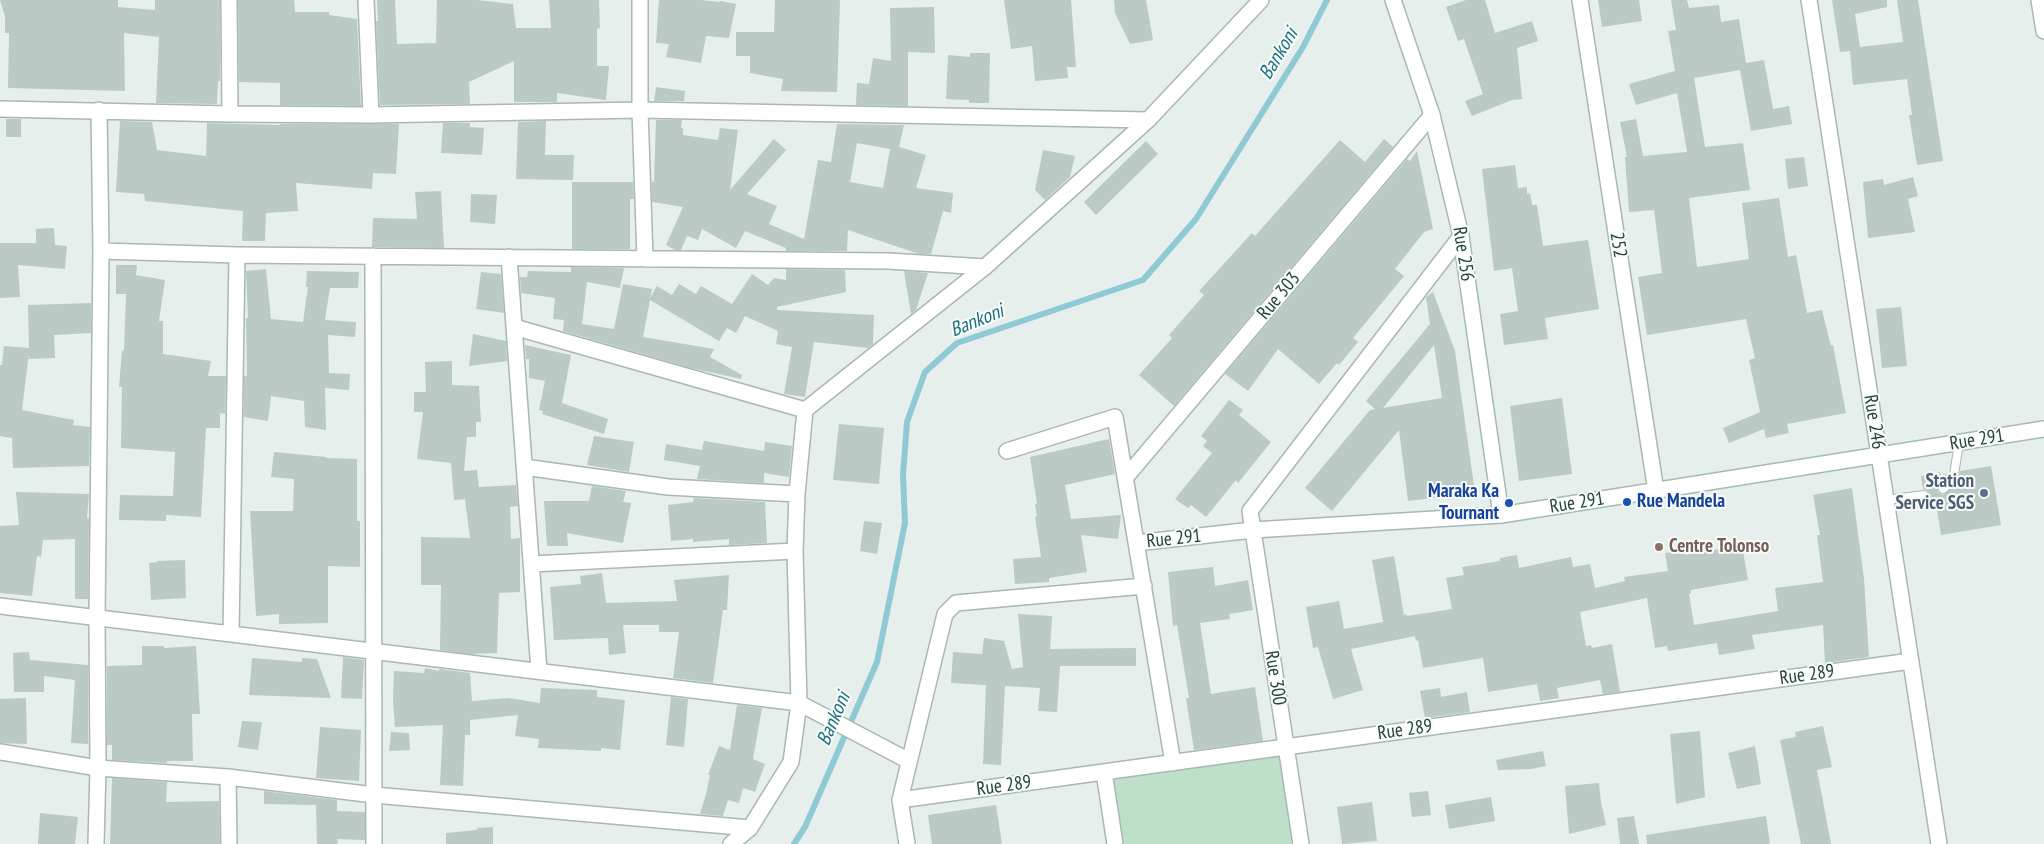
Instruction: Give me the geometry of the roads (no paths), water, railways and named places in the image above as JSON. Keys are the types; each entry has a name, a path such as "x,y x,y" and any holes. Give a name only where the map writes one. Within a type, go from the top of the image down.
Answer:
{"street":[{"path":"229,0 230,114"},
{"path":"366,0 371,114"},
{"path":"640,0 640,110 644,259"},
{"path":"731,844 750,828 791,762 799,703 794,550 805,410 985,267 1148,120 1261,0"},
{"name":"Rue 256","path":"1392,0 1432,115 1461,236 1501,515"},
{"name":"252","path":"1580,0 1656,491"},
{"name":"Rue 246","path":"1809,0 1939,844"},
{"path":"2039,0 2044,31"},
{"path":"0,109 230,114 640,110 1148,120"},
{"path":"96,844 101,251 99,110"},
{"name":"Rue 303","path":"1126,477 1432,115"},
{"name":"Rue 300","path":"1301,844 1250,511 1461,236"},
{"path":"101,251 237,255 888,261 985,267"},
{"path":"231,634 237,255"},
{"path":"373,256 374,844"},
{"path":"510,257 539,671"},
{"path":"514,327 805,410"},
{"path":"1006,451 1115,417 1173,763"},
{"name":"Rue 291","path":"1136,543 1253,530 1501,515 2044,429"},
{"path":"524,467 668,487 797,494"},
{"path":"531,564 794,550"},
{"path":"907,844 900,800 945,614 956,603 1144,586"},
{"path":"0,606 799,703 909,761"},
{"name":"Rue 289","path":"900,800 1911,661"},
{"path":"0,752 98,768 228,777 374,795 750,828"},
{"path":"1104,772 1114,844"},
{"path":"228,777 229,844"}],"lane":[{"path":"1943,489 1953,481 1959,443"},
{"path":"1886,500 1924,495"}],"waterway":[{"name":"Bankoni","path":"794,844 805,827 877,662 905,523 903,475 907,422 925,372 957,343 1143,280 1196,219 1303,47 1327,0"}],"place":[{"name":"Station Service SGS","path":"1984,493"},
{"name":"Rue Mandela","path":"1627,502"},
{"name":"Maraka Ka Tournant","path":"1509,503"},
{"name":"Centre Tolonso","path":"1659,547"}]}
